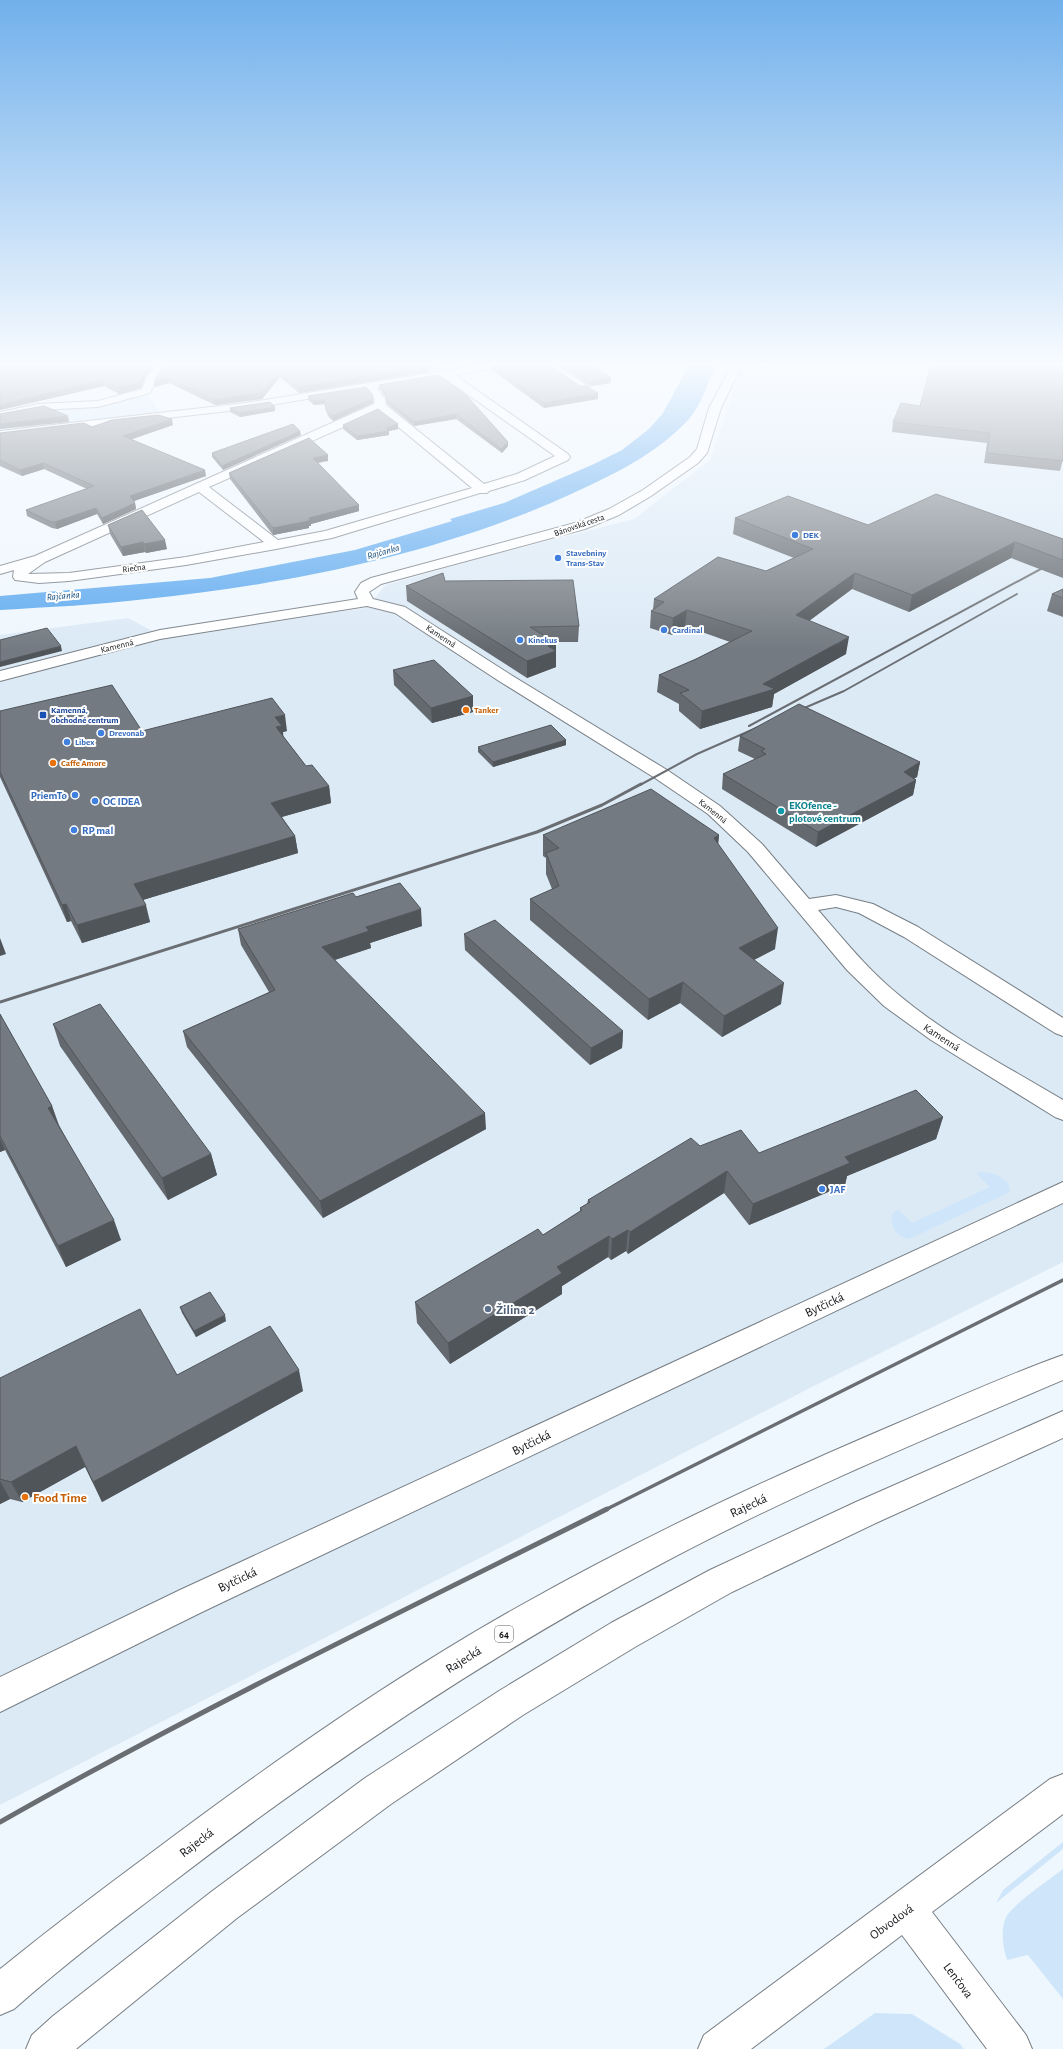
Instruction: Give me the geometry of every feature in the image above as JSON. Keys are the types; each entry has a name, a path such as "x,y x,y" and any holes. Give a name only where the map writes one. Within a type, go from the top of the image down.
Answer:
{"street":[{"name":"Riečna","path":"264,459 40,559 21,570 20,577 39,579 68,577 186,561 327,535 483,490 521,477 561,459"},
{"path":"445,459 483,490"},
{"name":"Bánovská cesta","path":"367,602 362,592 366,586 376,581 580,526 614,512 653,489 695,459"},
{"path":"201,487 276,544"},
{"name":"Riečna","path":"0,570 40,559"},
{"name":"Kamenná","path":"0,676 160,636 367,602 400,610 505,678 661,774 714,810 755,848 806,906 854,965 892,1001 939,1036 1058,1108"},
{"path":"806,906 836,901 866,908 911,932 1063,1028"},
{"name":"Bytčická","path":"0,1696 190,1601 1063,1192"},
{"name":"Rajecká","path":"0,1995 35,1964 191,1844 338,1739 482,1647 593,1583 697,1529 838,1463 1063,1367"},
{"path":"46,2049 224,1905 358,1805 518,1699 623,1635 721,1581 867,1512 1063,1424"},
{"name":"Obvodová","path":"718,2049 907,1910 1063,1792"},
{"name":"Lenčova","path":"907,1910 1012,2049"}],"shaded area":[{"path":"710,459 1063,459 1063,1262 804,1391 0,1805 0,635 128,618 160,635 366,608 386,585 488,556 634,519"},
{"path":"983,1172 1001,1177 1008,1183 1010,1192 909,1239 904,1238 895,1231 892,1223 892,1214 898,1209 912,1223 990,1187 976,1173"},
{"path":"1063,1842 1063,1849 996,1903 1003,1890"},
{"path":"1063,1869 1063,1999 1028,1955 1007,1960 1003,1945 1003,1928 1006,1917 1016,1905"},
{"path":"875,2013 912,2014 960,2044 964,2049 824,2049"}],"water":[{"name":"Rajčanka","path":"605,459 640,459 601,480 519,516 415,550 362,564 254,585 200,593 73,606 0,610 0,596 210,578 355,550 449,522 452,521 450,519 504,503"}],"building":[{"path":"0,459 178,459 205,470 130,496 135,503 102,518 96,508 51,522 26,510 94,486 43,463 20,470"},
{"path":"216,459 238,459 222,466"},
{"path":"262,459 314,459 359,505 309,518 311,520 308,520 309,521 273,528 229,473"},
{"path":"1040,459 1063,459 1063,461"},
{"path":"936,494 1063,539 1063,560 1015,542 912,595 855,573 796,615 849,637 763,684 775,689 702,711 680,693 689,690 659,675 696,659 752,631 687,610 673,618 651,611 664,602 654,599 718,557 766,571 813,549 735,518 788,496 868,525"},
{"path":"142,510 165,540 144,544 143,542 121,547 108,525"},
{"path":"443,573 445,581 573,580 579,626 530,627 556,643 548,646 556,651 527,661 406,586"},
{"path":"1063,589 1063,598 1052,594"},
{"path":"47,628 61,646 0,662 0,640"},
{"path":"434,660 473,696 431,708 393,670"},
{"path":"112,685 142,731 272,698 285,715 275,717 282,726 276,727 306,766 312,765 329,786 271,803 295,836 134,884 146,905 77,925 66,904 62,905 0,772 0,711"},
{"path":"799,704 920,762 904,772 916,780 818,832 723,774 766,754 761,751 765,749 740,736"},
{"path":"551,725 566,740 493,762 478,747"},
{"path":"651,789 719,835 714,838 778,928 739,948 784,983 724,1016 683,982 649,999 530,899 559,886 546,853 559,848 543,835"},
{"path":"400,883 421,909 366,927 369,931 322,947 485,1113 320,1201 183,1031 275,990 238,929 353,893 356,897"},
{"path":"495,920 623,1031 591,1048 464,934"},
{"path":"100,1004 211,1154 162,1178 53,1024"},
{"path":"0,1014 52,1106 48,1108 114,1220 58,1246 0,1136"},
{"path":"916,1090 943,1117 845,1157 850,1163 753,1204 727,1171 630,1232 628,1230 612,1239 609,1236 557,1267 562,1273 448,1343 415,1302 538,1229 543,1235 582,1210 580,1208 590,1202 588,1200 691,1138 700,1146 741,1130 759,1153"},
{"path":"210,1292 225,1315 194,1331 180,1307"},
{"path":"140,1309 177,1375 270,1326 299,1370 93,1482 76,1446 11,1482 0,1479 0,1378"}],"railway":[{"path":"749,726 1063,557"},
{"path":"795,712 844,691 1017,594"},
{"path":"640,785 697,754 763,725"},
{"path":"0,1002 537,832 602,805 641,784"},
{"path":"606,1509 1063,1280"},
{"path":"0,1822 225,1701 606,1509"}],"place":[{"name":"DEK","path":"795,535"},
{"name":"Stavebniny Trans-Stav","path":"558,558"},
{"name":"Cardinal","path":"664,630"},
{"name":"Kinekus","path":"520,640"},
{"name":"Tanker","path":"466,710"},
{"name":"Kamenná, obchodné centrum","path":"43,715"},
{"name":"Drevonab","path":"101,733"},
{"name":"Libex","path":"67,742"},
{"name":"Caffe Amore","path":"53,763"},
{"name":"PriemTo","path":"75,795"},
{"name":"OC IDEA","path":"95,801"},
{"name":"EKOfence - plotové centrum","path":"781,811"},
{"name":"RP mal","path":"74,830"},
{"name":"JAF","path":"822,1189"},
{"name":"Žilina 2","path":"488,1309"},
{"name":"Food Time","path":"25,1497"}]}
